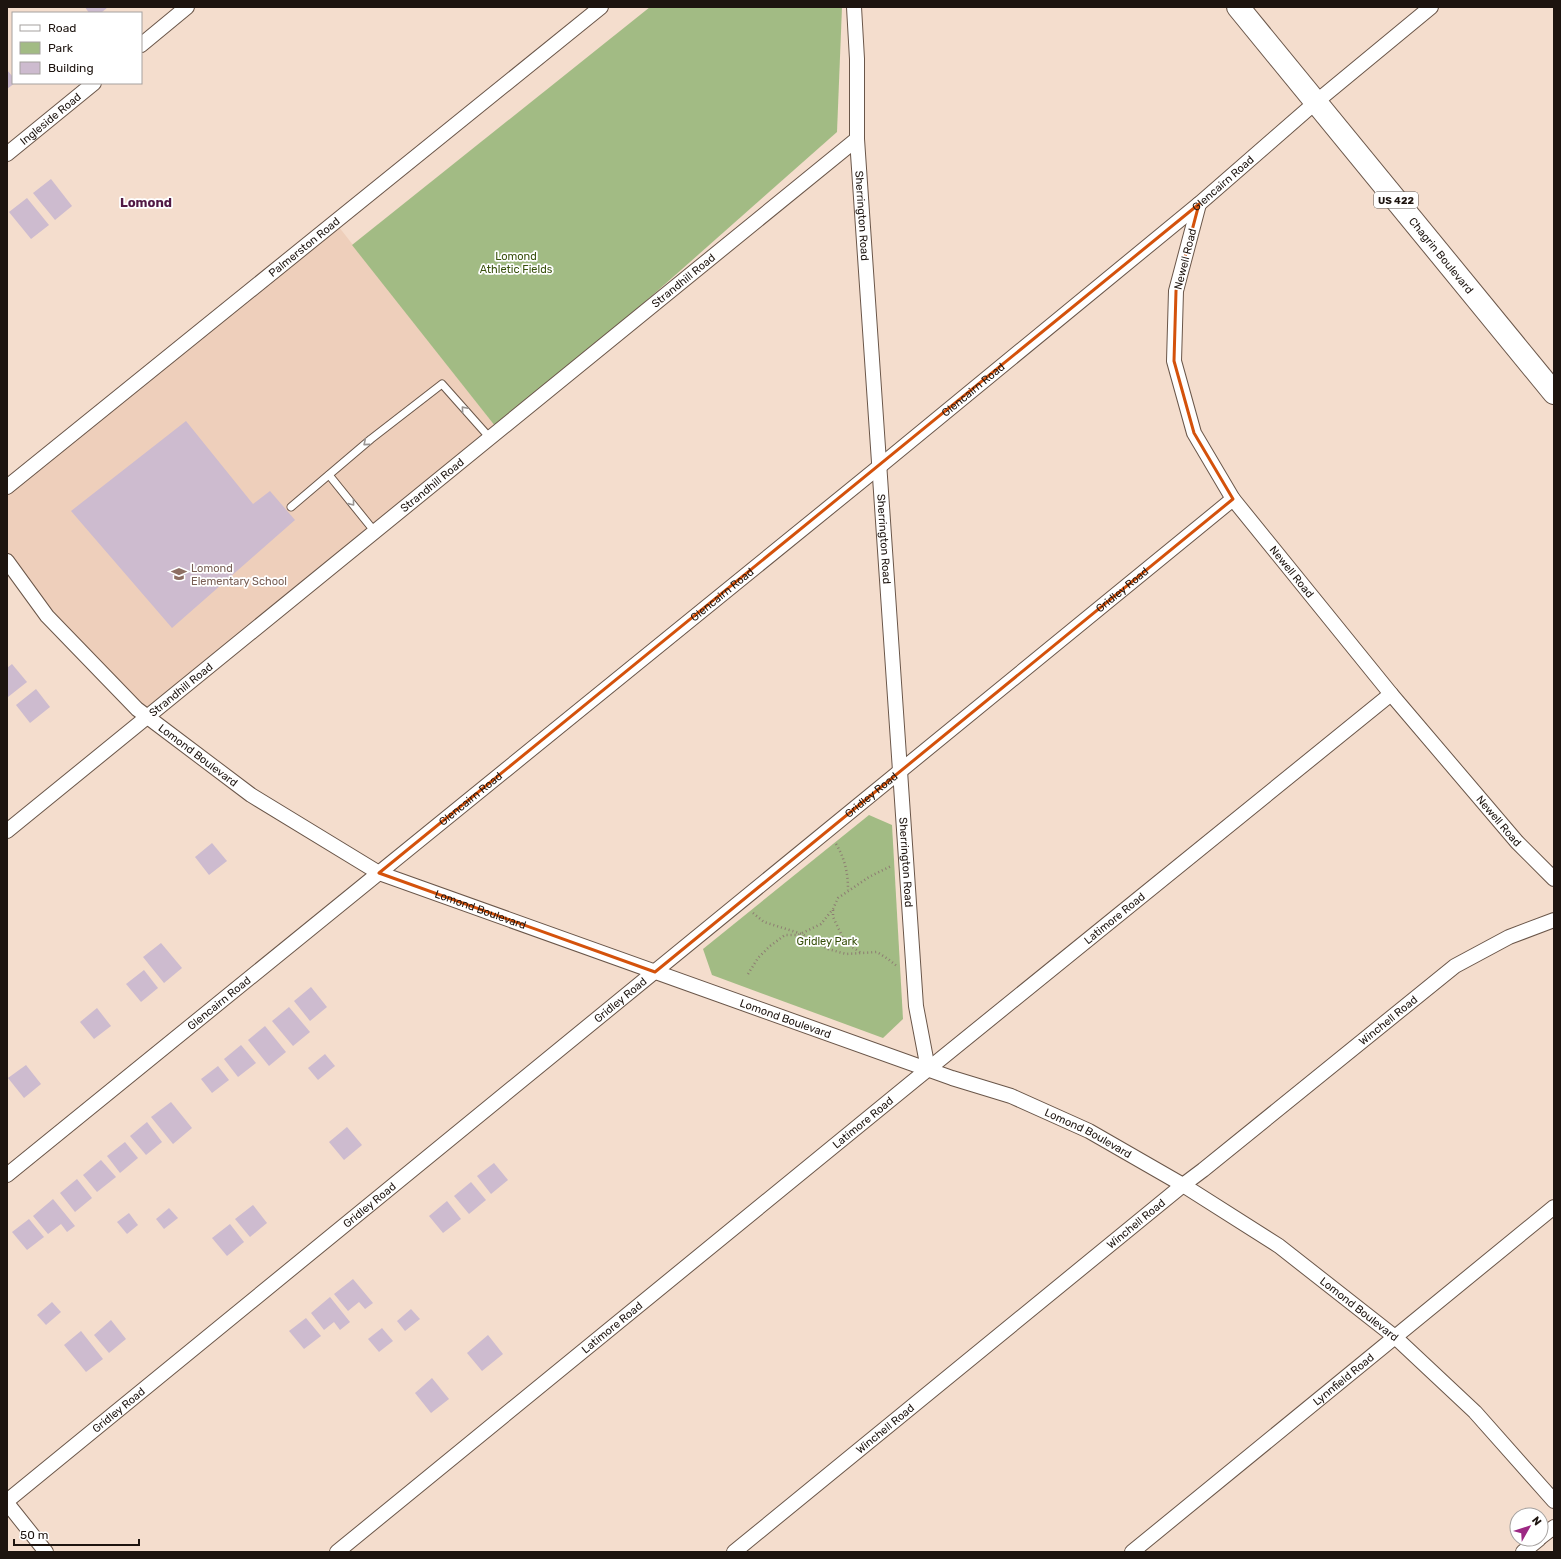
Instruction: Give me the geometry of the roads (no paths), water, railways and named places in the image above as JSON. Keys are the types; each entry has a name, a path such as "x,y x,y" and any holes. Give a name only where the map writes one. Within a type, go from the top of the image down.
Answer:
{"main road":[{"name":"Chagrin Boulevard","path":"1238,7 1554,393"}],"street":[{"path":"142,43 187,7"},
{"name":"Palmerston Road","path":"7,487 600,7"},
{"name":"Sherrington Road","path":"854,7 857,59 857,139 916,1006 928,1069"},
{"name":"Glencairn Road","path":"7,1175 880,466 1199,204 1316,102 1431,7"},
{"name":"Ingleside Road","path":"7,154 93,84"},
{"name":"Strandhill Road","path":"7,831 857,139"},
{"name":"Newell Road","path":"1199,204 1176,291 1174,361 1194,433 1233,499 1391,694 1517,842 1554,879"},
{"name":"Gridley Road","path":"7,1502 1233,499"},
{"name":"Lomond Boulevard","path":"7,561 47,616 137,710 148,716 251,795 378,873 928,1069 1012,1096 1089,1131 1183,1185 1279,1246 1395,1338 1475,1412 1554,1501"},
{"name":"Latimore Road","path":"337,1552 928,1069 1391,694"},
{"name":"Winchell Road","path":"734,1552 1183,1185 1455,966 1509,937 1554,920"},
{"name":"Lynnfield Road","path":"1132,1552 1554,1207"},
{"path":"7,1502 46,1552"}],"lane":[{"path":"291,507 371,439 442,384 490,438"},
{"path":"329,475 375,532"}],"place":[{"name":"Lomond Elementary School","path":"179,574"}],"district":[{"name":"Lomond","path":"146,202"}],"park label":[{"name":"Lomond Athletic Fields","path":"516,262"},
{"name":"Gridley Park","path":"827,941"}]}
